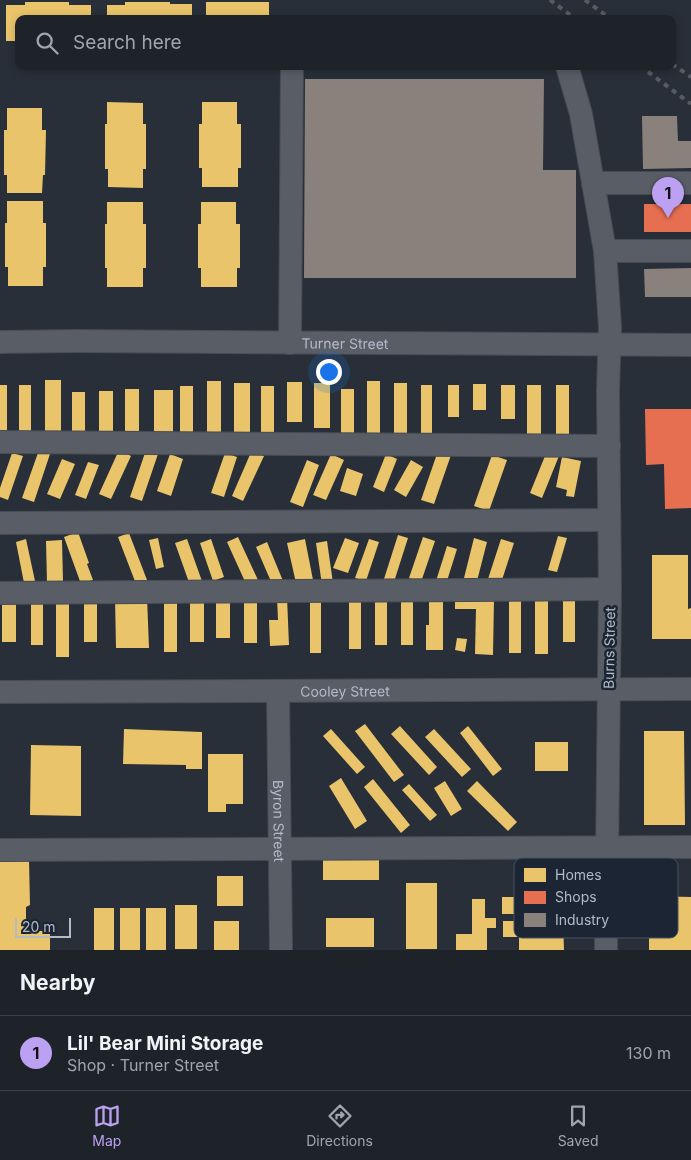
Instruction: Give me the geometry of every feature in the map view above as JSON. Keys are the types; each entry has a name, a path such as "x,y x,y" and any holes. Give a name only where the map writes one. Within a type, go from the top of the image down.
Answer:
{"street":[{"path":"290,342 292,70"},
{"name":"Burns Street","path":"568,70 581,114 605,251 609,345 610,589 607,858"},
{"path":"594,183 691,184"},
{"path":"605,251 691,251"},
{"name":"Turner Street","path":"0,342 691,345"},
{"path":"0,442 608,446"},
{"path":"0,522 609,520"},
{"path":"0,593 610,589"},
{"name":"Cooley Street","path":"0,692 691,688"},
{"name":"Byron Street","path":"278,691 278,849 281,950"},
{"path":"0,850 691,847"}],"building: Homes":[{"path":"25,2 69,2 69,5 91,5 91,15 15,15 15,41 6,41 6,5 25,5"},
{"path":"125,2 192,4 192,15 107,15 107,5 125,5"},
{"path":"206,2 269,2 269,15 206,15"},
{"path":"107,102 143,103 143,124 146,124 146,169 143,169 143,188 108,187 108,169 105,169"},
{"path":"202,102 237,102 237,124 241,124 241,168 238,168 238,187 202,187 202,168 199,168 199,124 202,124"},
{"path":"7,108 42,108 42,130 46,130 45,175 43,175 42,193 7,193 7,175 4,175 4,130 7,130"},
{"path":"7,201 43,201 43,223 46,223 46,267 43,267 43,286 8,286 8,267 5,267"},
{"path":"107,202 143,202 143,224 146,224 146,268 143,268 143,287 107,287 105,224 107,224"},
{"path":"201,202 236,202 236,224 240,224 240,268 237,268 237,287 201,287 201,268 198,268 198,224 201,224"},
{"path":"45,380 61,380 61,439 45,439"},
{"path":"207,381 221,381 221,438 207,438"},
{"path":"367,381 380,381 380,439 367,439"},
{"path":"287,382 302,382 302,422 287,422"},
{"path":"234,383 250,383 250,435 234,435"},
{"path":"314,383 330,383 330,428 314,428"},
{"path":"394,383 407,383 407,438 394,438"},
{"path":"473,384 486,384 486,410 473,410"},
{"path":"0,385 7,385 7,434 0,434"},
{"path":"19,385 31,385 31,437 19,437"},
{"path":"421,385 432,385 432,437 421,437"},
{"path":"448,385 459,385 459,417 448,417"},
{"path":"501,385 515,385 515,419 501,419"},
{"path":"527,385 541,385 541,437 527,437"},
{"path":"556,385 569,385 569,439 556,439"},
{"path":"180,386 193,386 193,439 180,439"},
{"path":"261,386 274,386 274,439 261,439"},
{"path":"125,389 139,389 139,439 125,439"},
{"path":"341,389 354,389 354,439 341,439"},
{"path":"154,390 173,390 173,435 154,435"},
{"path":"99,391 113,391 113,439 99,439"},
{"path":"72,392 85,392 85,437 72,437"},
{"path":"39,450 50,454 34,502 22,498"},
{"path":"119,450 131,456 111,499 99,494"},
{"path":"146,450 158,454 142,501 130,497"},
{"path":"252,450 264,456 243,501 232,496"},
{"path":"438,451 451,455 434,504 421,500"},
{"path":"547,451 559,456 542,498 530,493"},
{"path":"12,453 23,456 8,500 0,497 0,488"},
{"path":"225,453 237,457 224,497 211,493"},
{"path":"170,454 183,459 171,496 157,491"},
{"path":"331,454 344,460 326,500 313,495"},
{"path":"386,454 397,459 384,492 373,487"},
{"path":"492,455 507,460 489,511 474,506"},
{"path":"562,457 581,461 574,497 566,496 567,490 556,487"},
{"path":"62,459 75,464 60,499 47,494"},
{"path":"307,460 319,465 303,507 290,502"},
{"path":"411,460 423,467 406,497 394,490"},
{"path":"88,462 99,465 86,499 75,495"},
{"path":"347,468 363,474 356,496 340,491"},
{"path":"78,532 93,580 81,584 64,537"},
{"path":"129,533 147,580 136,584 118,537"},
{"path":"398,535 408,538 393,585 383,582"},
{"path":"558,536 567,538 557,572 548,570"},
{"path":"238,537 258,580 247,586 227,542"},
{"path":"423,537 435,541 421,582 409,578"},
{"path":"158,538 164,567 156,569 149,540"},
{"path":"345,538 359,543 348,573 333,568"},
{"path":"474,538 487,542 477,581 464,578"},
{"path":"26,539 35,581 24,583 16,542"},
{"path":"187,539 203,584 191,588 175,543"},
{"path":"211,539 224,577 213,581 200,543"},
{"path":"305,539 313,580 296,583 287,543"},
{"path":"369,539 379,542 366,581 355,578"},
{"path":"501,539 514,543 501,583 488,579"},
{"path":"62,540 63,582 47,583 46,541"},
{"path":"327,541 333,583 322,585 316,543"},
{"path":"267,542 283,581 273,586 256,547"},
{"path":"447,546 457,549 446,584 436,581"},
{"path":"652,555 688,555 688,609 691,608 691,639 652,639"},
{"path":"56,594 69,594 69,657 56,657"},
{"path":"563,594 575,594 575,642 563,642"},
{"path":"164,596 177,596 177,652 164,652"},
{"path":"190,596 204,596 204,642 190,642"},
{"path":"349,596 361,596 361,649 349,649"},
{"path":"375,596 387,596 387,645 375,645"},
{"path":"401,596 413,596 413,645 401,645"},
{"path":"429,596 443,596 443,650 426,650 426,625 429,625"},
{"path":"535,596 548,596 548,654 535,654"},
{"path":"31,597 43,597 43,645 31,645"},
{"path":"84,597 97,597 97,642 84,642"},
{"path":"147,597 149,648 116,648 115,598"},
{"path":"216,597 230,597 230,638 216,638"},
{"path":"244,597 257,597 257,643 244,643"},
{"path":"287,597 289,645 270,646 269,620 278,620 277,598"},
{"path":"2,598 16,598 16,642 2,642"},
{"path":"455,598 494,599 493,655 475,654 476,609 455,609"},
{"path":"509,599 521,599 521,653 509,653"},
{"path":"310,600 321,600 321,653 310,653"},
{"path":"457,638 467,639 465,652 455,650"},
{"path":"365,724 404,775 394,782 355,731"},
{"path":"400,726 437,767 429,775 391,734"},
{"path":"468,726 502,769 493,776 460,733"},
{"path":"124,729 202,732 202,769 186,769 186,765 123,764"},
{"path":"331,729 365,767 357,774 323,736"},
{"path":"434,729 471,769 462,777 425,737"},
{"path":"644,731 684,731 685,825 644,825"},
{"path":"535,742 568,742 568,771 535,771"},
{"path":"31,745 81,746 81,816 30,815"},
{"path":"208,754 243,754 243,804 226,804 226,812 208,812"},
{"path":"341,778 367,821 355,829 329,786"},
{"path":"373,779 410,825 401,833 364,787"},
{"path":"445,781 462,809 451,816 434,788"},
{"path":"477,781 517,822 508,831 467,791"},
{"path":"409,784 437,815 430,821 402,790"},
{"path":"323,854 379,854 379,880 323,880"},
{"path":"0,860 29,860 30,905 26,907 26,931 50,931 50,950 0,950"},
{"path":"217,876 243,876 243,906 217,906"},
{"path":"406,883 437,883 437,949 406,949"},
{"path":"502,897 514,897 514,914 502,914"},
{"path":"678,897 691,897 691,950 649,950 649,938 678,938"},
{"path":"472,899 485,899 485,918 496,918 496,928 487,928 487,950 456,950 456,934 472,934"},
{"path":"175,905 197,905 197,949 175,949"},
{"path":"94,908 114,908 114,950 94,950"},
{"path":"120,908 140,908 140,950 120,950"},
{"path":"146,908 166,908 166,950 146,950"},
{"path":"326,918 374,918 374,947 326,947"},
{"path":"214,921 239,921 239,950 214,950"},
{"path":"503,921 514,921 514,937 503,937"},
{"path":"519,938 564,938 564,950 519,950"}],"building: Shops":[{"path":"644,204 691,204 691,232 644,232"},
{"path":"645,409 691,409 691,508 665,509 664,464 646,465"}],"building: Industry":[{"path":"305,79 544,79 543,170 576,170 576,278 304,278"},
{"path":"642,116 677,116 678,141 691,141 691,168 643,169"},
{"path":"691,268 691,297 645,297 644,269"}],"railway":[{"path":"550,0 571,15"},
{"path":"585,0 606,15"},
{"path":"676,67 691,77"},
{"path":"645,70 691,104"}],"place":[{"name":"Lil' Bear Mini Storage","path":"668,218"}]}
